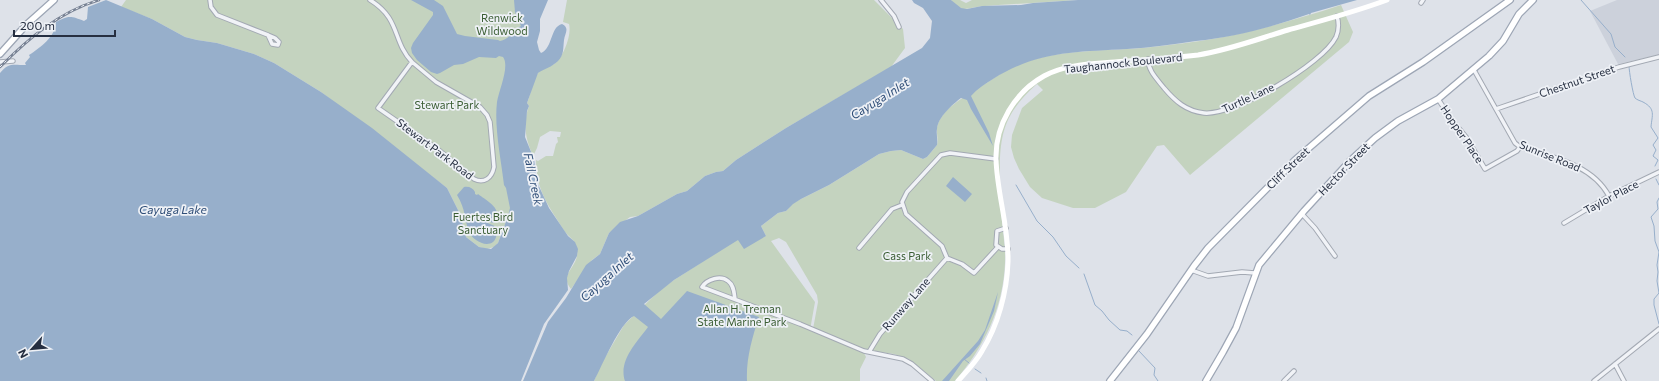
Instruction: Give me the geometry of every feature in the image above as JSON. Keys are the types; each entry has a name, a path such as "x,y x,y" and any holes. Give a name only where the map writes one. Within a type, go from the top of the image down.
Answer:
{"main road":[{"path":"0,54 26,25 54,0"},
{"name":"Taughannock Boulevard","path":"958,381 983,350 998,317 1006,282 1008,249 996,159 999,135 1006,116 1020,95 1039,78 1056,70 1071,66 1197,55 1223,50 1387,0"},
{"name":"Cliff Street","path":"1110,381 1208,248 1321,136 1369,96 1423,62 1510,0"},
{"name":"Hector Street","path":"1206,381 1236,329 1245,307 1255,273 1266,255 1345,167 1375,138 1398,121 1438,99 1474,70 1498,48 1519,14 1533,0"}],"street":[{"path":"210,0 210,7 217,15 268,35"},
{"name":"Stewart Park Road","path":"370,0 383,9 388,15 403,50 412,62 436,82 480,107 487,114 490,122 494,167 492,174 488,179 481,181 474,179 440,151 378,108 412,62"},
{"path":"880,0 894,16 899,26"},
{"name":"Turtle Lane","path":"1148,59 1149,67 1153,75 1178,102 1188,109 1197,112 1216,112 1229,109 1263,94 1317,59 1336,37 1339,26 1337,16"},
{"name":"Chestnut Street","path":"1496,109 1619,67 1659,57"},
{"path":"0,62 13,61"},
{"name":"Sunrise Road","path":"1474,70 1515,143 1520,147 1584,170 1598,181 1609,196"},
{"name":"Hopper Place","path":"1438,99 1466,137 1486,169 1517,151 1520,147"},
{"path":"996,159 950,153 941,155 907,192 903,199 902,205 906,214 942,246 947,258 962,264 974,273 997,248"},
{"name":"Taylor Place","path":"1564,223 1609,196 1659,172"},
{"path":"859,248 892,209 902,205"},
{"path":"1302,214 1315,228 1335,256"},
{"path":"997,248 997,231 1006,228"},
{"path":"997,248 1008,249"},
{"name":"Runway Lane","path":"869,352 880,334 947,258"},
{"path":"1191,270 1208,276 1242,272 1255,273"},
{"path":"736,299 731,284 725,279 712,279 705,282 702,287 869,352 903,359 912,364 932,381"},
{"path":"1594,381 1659,329"},
{"path":"1615,364 1624,381"},
{"path":"1284,381 1294,371"}],"shaded area":[{"path":"1617,0 1659,0 1659,55 1618,64 1590,11"}],"green space":[{"name":"Stewart Park","path":"126,0 535,0 519,65 529,211 508,216 498,243 494,247 487,249 479,247 466,237 460,214 447,188 321,92 274,63 254,54 217,43 185,37 152,19 121,7"},
{"path":"567,0 874,0 903,29 905,48 891,67 786,128 736,160 723,171 705,176 687,191 677,194 638,216 630,217 609,233 600,254 592,260 571,289 568,284 567,276 576,260 577,253 575,244 565,232 544,198 538,181 536,160 538,161 546,156 553,156 556,144 558,142 557,137 560,137 561,132 550,131 540,137 533,156 528,144 525,126 529,106 527,103 536,77 541,70 552,65 561,57 568,40 570,29 569,24 563,22"},
{"path":"951,0 960,0 966,3 972,0 1078,0 982,6 963,9 956,6"},
{"name":"Cass Park","path":"1341,5 1353,32 1349,42 1190,175 1164,145 1157,146 1126,192 1095,208 1073,208 1042,198 1030,187 1014,158 1011,147 1012,135 1022,108 1043,90 1037,84 1025,95 1016,106 1005,128 1000,152 1001,216 1005,258 1000,296 996,312 983,341 975,355 955,381 936,381 909,359 894,354 866,350 813,329 818,302 817,295 786,242 779,238 771,241 815,302 810,330 864,353 866,357 860,369 860,381 594,381 600,366 624,325 660,290 738,239 766,236 761,226 778,213 786,211 793,203 829,185 879,154 901,150 923,159 927,157 937,145 938,124 944,113 964,97 1010,68 1035,59 1061,54 1145,48 1235,35"}],"water":[{"name":"Cayuga Lake","path":"106,0 152,19 185,37 217,43 254,54 274,63 321,92 372,128 447,188 460,214 466,237 479,247 491,249 498,243 510,208 504,185 496,122 497,102 505,72 505,61 503,57 499,56 496,58 479,57 463,64 454,65 437,74 431,72 417,60 412,53 411,48 433,15 433,12 411,0 434,0 443,6 457,34 500,41 506,39 521,26 515,12 514,0 548,0 540,19 540,31 537,42 539,50 541,53 548,47 555,29 562,24 566,27 563,52 558,61 538,73 527,103 529,106 527,111 525,137 534,159 537,182 549,208 568,236 575,242 578,249 577,256 567,278 568,290 544,324 521,381 0,381 0,73 3,69 9,66 26,65 25,63 30,57 29,55 50,37 56,22 70,17 84,21 87,19 88,7"},
{"name":"Cayuga Inlet","path":"912,0 951,0 961,8 967,9 982,6 1021,5 1078,0 1357,0 1282,23 1225,37 1144,48 1074,52 1041,58 1025,63 993,79 978,89 971,96 989,133 993,146 967,100 961,98 940,120 937,131 937,145 927,157 923,159 901,150 879,154 829,185 801,199 786,211 778,213 761,226 766,236 744,249 738,240 674,280 644,304 661,319 687,291 759,317 747,365 747,381 625,381 624,366 626,359 634,345 648,327 634,316 617,335 594,381 523,381 548,322 566,298 586,265 600,254 609,233 620,222 638,216 677,194 687,191 705,176 723,171 736,160 786,128 922,48 930,38 932,21 923,8 914,3"},
{"path":"953,177 972,194 965,202 946,186"},
{"name":"Fuertes Bird Sanctuary","path":"464,187 472,188 475,194 478,194 489,202 497,212 497,221 493,223 483,219 479,213 475,213 474,215 476,218 497,227 495,239 490,244 479,242 469,232 460,200 457,195"},
{"path":"998,292 994,311 980,344 970,356 963,361 949,381 942,381 978,341 985,330"}],"waterway":[{"path":"1581,0 1611,34 1615,47 1625,57"},
{"path":"1629,66 1635,98 1643,102 1652,110 1651,127 1658,138 1653,145 1656,150 1653,156 1658,160 1655,166"},
{"path":"1656,179 1659,185"},
{"path":"1016,185 1037,221 1053,237 1066,256 1079,268"},
{"path":"1659,198 1657,202 1658,209 1651,217 1654,226 1655,241 1659,252 1657,265 1659,293 1654,299 1659,324"},
{"path":"1084,274 1095,305 1120,330 1127,331 1132,335"},
{"path":"1139,351 1155,368 1154,375 1158,381"},
{"path":"964,359 969,363"},
{"path":"975,369 981,373"}],"railway":[{"path":"0,67 45,27 71,11 99,0"}],"park label":[{"name":"Renwick Wildwood","path":"502,24"},
{"name":"Allan H. Treman State Marine Park","path":"742,315"}],"water label":[{"name":"Fall Creek","path":"533,179"}]}
